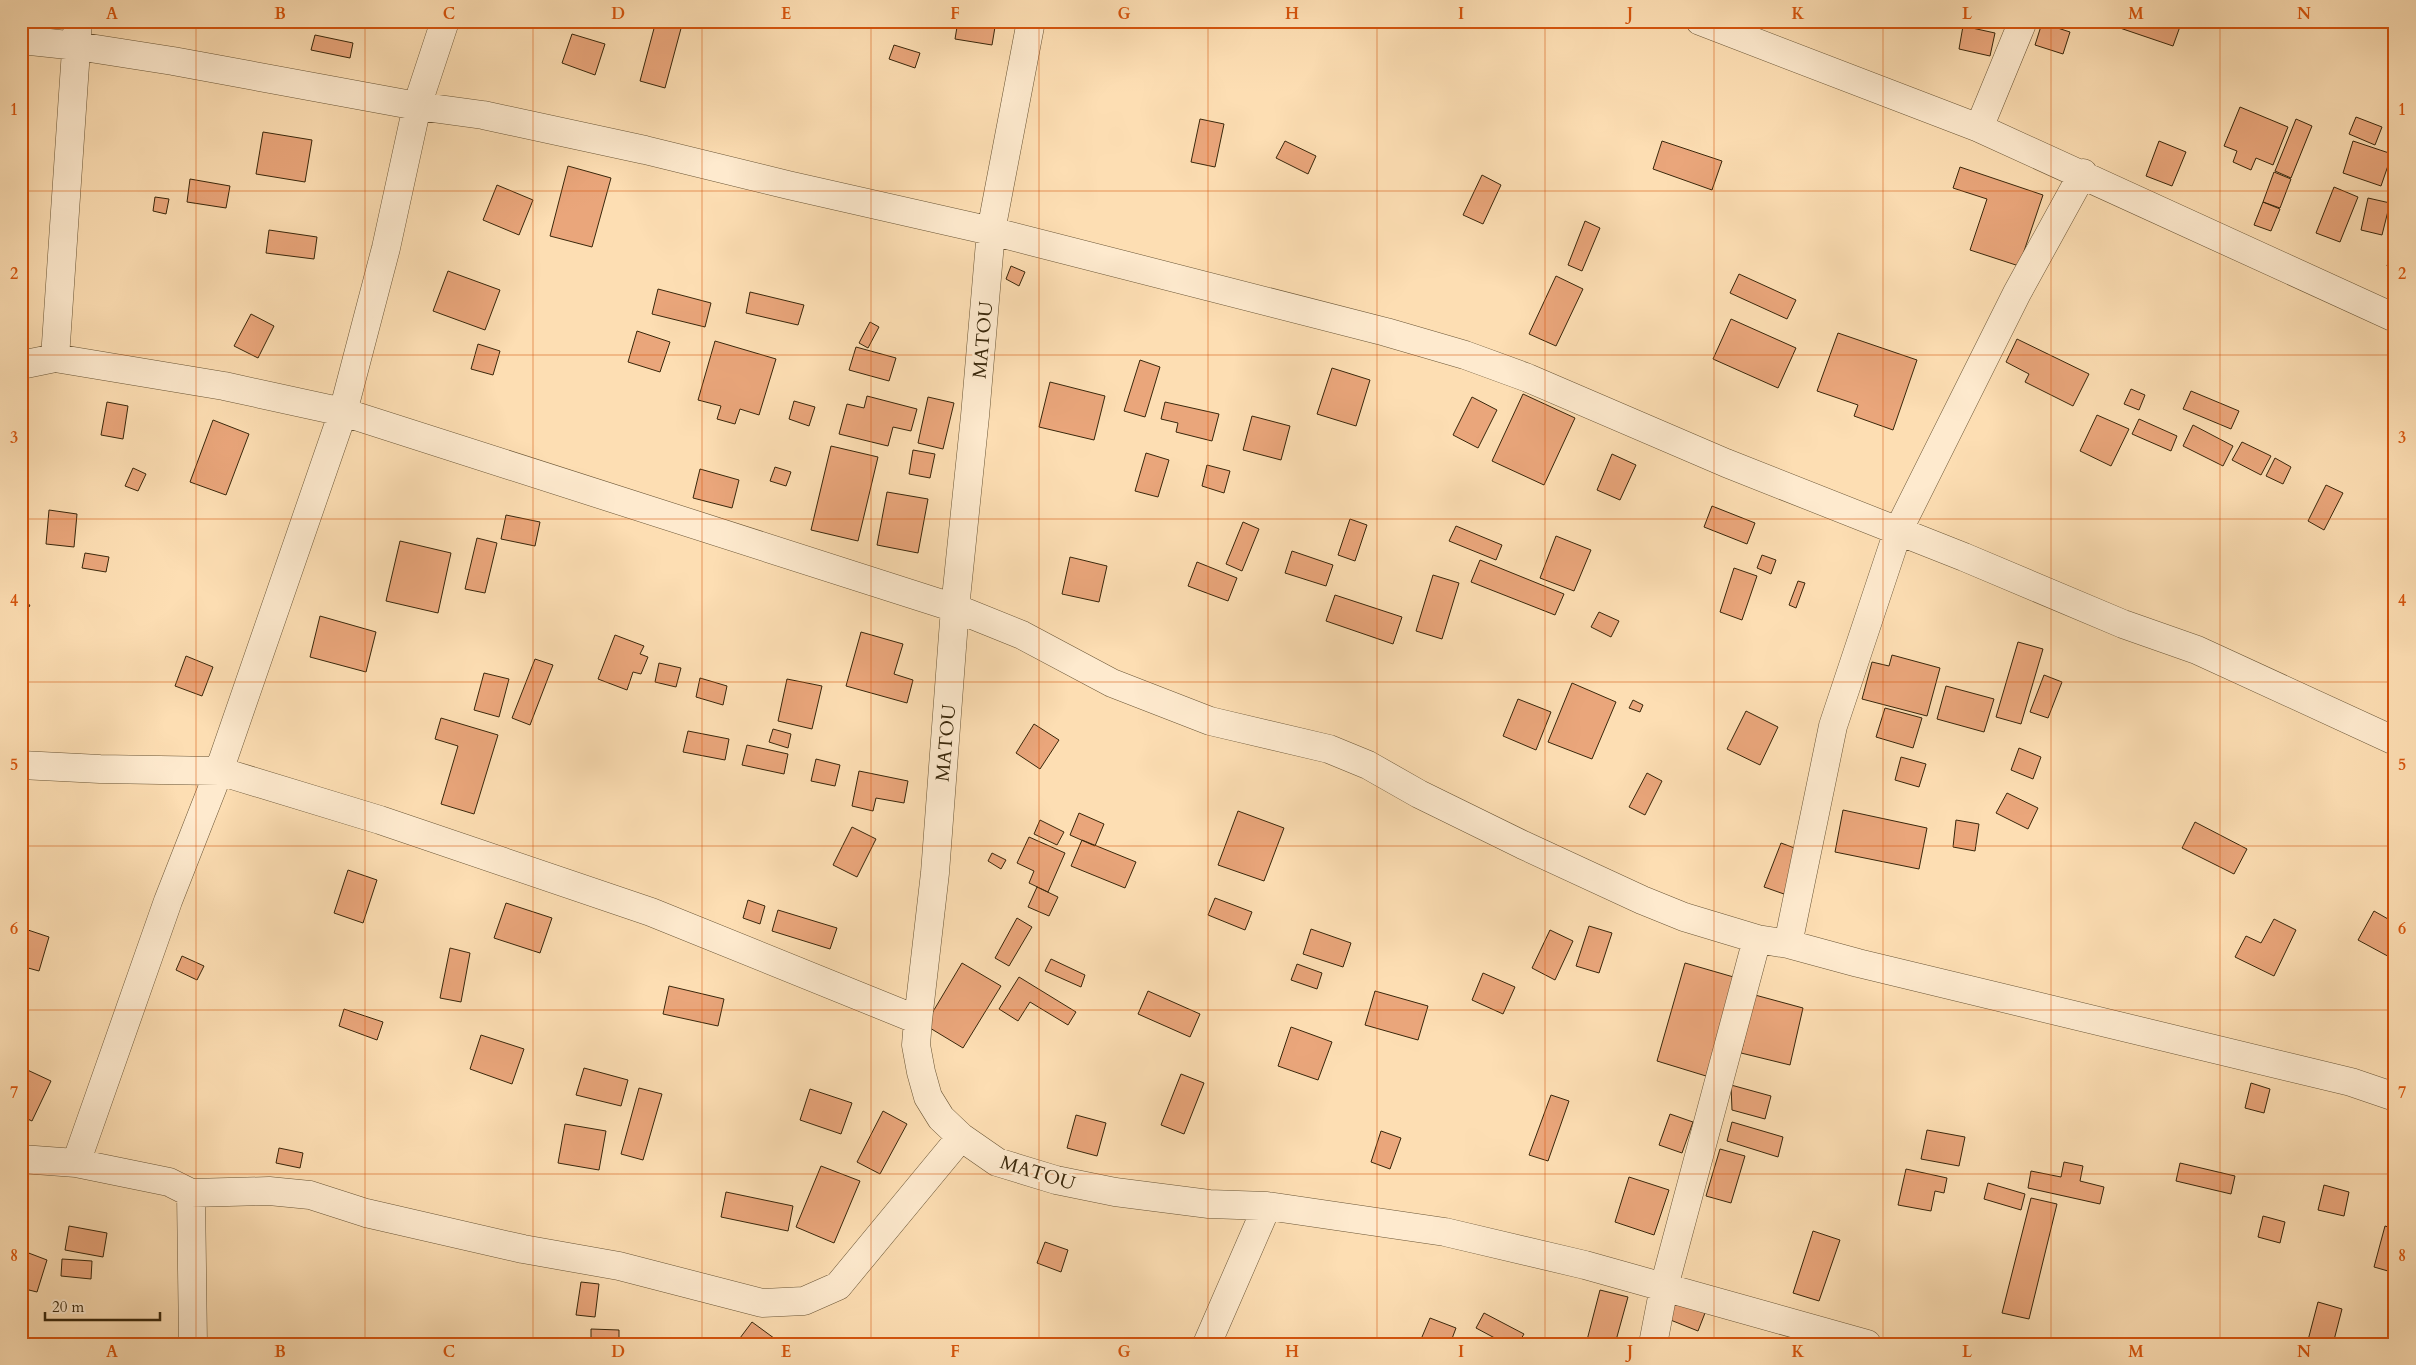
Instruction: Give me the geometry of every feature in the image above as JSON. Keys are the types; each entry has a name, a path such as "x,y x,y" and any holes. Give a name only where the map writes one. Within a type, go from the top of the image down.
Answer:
{"street":[{"path":"76,1163 168,901 219,771 343,412 386,248 417,106 444,21"},
{"name":"MATOU","path":"1031,21 991,231 975,416 955,608 936,853 918,1020 916,1046 928,1097 941,1118 961,1137 997,1162 1056,1180 1115,1192 1200,1203 1267,1206 1445,1232 1585,1265 1867,1344"},
{"path":"1700,21 1980,128 2083,173 2395,318"},
{"path":"1980,128 2023,21"},
{"path":"55,358 77,34"},
{"path":"21,40 77,34 278,79 417,106 482,115 592,138 892,210 991,231 1386,332 1465,355 1528,378 1726,463 1898,531 2123,624 2197,650 2395,741"},
{"path":"1788,944 1833,726 1898,531 2017,293 2083,173"},
{"path":"21,365 55,358 224,386 343,412 955,608 1022,635 1112,683 1210,721 1329,749 1368,765 1418,794 1523,846 1684,917 1758,939 1788,944 1858,963 2351,1082 2395,1096"},
{"path":"21,764 100,769 219,771 380,820 651,912 918,1020"},
{"path":"1653,1344 1664,1287 1758,939"},
{"path":"21,1160 76,1163 169,1182 192,1192 269,1192 310,1195 366,1213 523,1249 619,1266 762,1302 804,1301 838,1286 961,1137"},
{"path":"192,1192 193,1344"},
{"path":"1207,1344 1267,1206"}],"building":[{"path":"217,21 238,21 236,27"},
{"path":"656,21 683,21 665,88 640,81"},
{"path":"958,21 996,21 992,45 955,39"},
{"path":"2115,21 2182,21 2173,46 2114,26"},
{"path":"2042,23 2070,32 2063,54 2035,45"},
{"path":"1963,26 1995,33 1990,56 1959,49"},
{"path":"572,34 605,44 595,75 562,63"},
{"path":"315,35 353,43 350,58 311,50"},
{"path":"894,45 920,53 915,68 889,59"},
{"path":"2240,107 2288,127 2273,165 2256,158 2251,170 2233,162 2237,151 2224,146"},
{"path":"2356,117 2382,127 2375,145 2349,134"},
{"path":"1200,119 1224,124 1215,167 1191,162"},
{"path":"2296,119 2312,126 2291,178 2275,171"},
{"path":"263,132 312,140 305,182 256,174"},
{"path":"1285,141 1316,156 1308,174 1276,158"},
{"path":"1662,141 1722,161 1712,190 1653,169"},
{"path":"2159,141 2186,152 2172,186 2146,176"},
{"path":"2353,141 2392,154 2381,186 2343,173"},
{"path":"568,166 611,178 592,247 550,236"},
{"path":"1960,167 2043,195 2019,266 1970,250 1987,199 1953,188"},
{"path":"2274,172 2291,179 2280,208 2263,202"},
{"path":"1482,175 1501,185 1483,224 1463,215"},
{"path":"190,179 230,186 226,208 187,202"},
{"path":"497,185 533,200 519,235 483,220"},
{"path":"2334,187 2358,197 2340,242 2316,233"},
{"path":"155,197 169,199 166,214 153,211"},
{"path":"2368,198 2390,203 2382,235 2361,230"},
{"path":"2263,202 2280,209 2271,231 2254,225"},
{"path":"1585,221 1600,228 1582,271 1568,265"},
{"path":"269,230 317,237 314,259 266,253"},
{"path":"2395,244 2395,268 2387,266"},
{"path":"1011,266 1025,272 1019,286 1006,279"},
{"path":"448,271 500,290 485,330 433,311"},
{"path":"1739,274 1796,300 1787,319 1730,293"},
{"path":"1556,276 1583,289 1556,346 1529,334"},
{"path":"658,289 711,303 705,327 652,314"},
{"path":"750,292 804,305 798,325 746,313"},
{"path":"251,314 274,326 258,358 234,346"},
{"path":"1731,319 1796,348 1778,388 1713,359"},
{"path":"870,322 879,327 868,348 859,343"},
{"path":"637,331 670,342 660,372 628,362"},
{"path":"1838,333 1917,360 1893,430 1854,416 1858,405 1817,391"},
{"path":"2017,339 2089,374 2073,406 2025,382 2029,374 2006,362"},
{"path":"715,341 776,359 759,415 740,409 735,424 717,419 721,406 698,400"},
{"path":"478,344 500,351 493,375 471,369"},
{"path":"856,347 896,358 889,381 849,370"},
{"path":"1140,360 1160,367 1145,417 1124,411"},
{"path":"1332,368 1370,380 1356,426 1317,414"},
{"path":"1050,382 1105,396 1094,440 1039,427"},
{"path":"2131,389 2145,395 2139,410 2124,404"},
{"path":"2191,391 2239,411 2231,429 2183,409"},
{"path":"1523,394 1575,418 1544,485 1492,461"},
{"path":"867,396 917,409 911,431 893,427 888,446 839,434 847,404 864,408"},
{"path":"928,397 954,403 943,449 918,443"},
{"path":"1472,397 1497,410 1478,448 1453,435"},
{"path":"794,401 815,407 809,426 789,419"},
{"path":"107,402 128,406 123,439 101,435"},
{"path":"1165,402 1219,414 1212,441 1176,432 1178,423 1161,419"},
{"path":"2097,415 2129,429 2111,466 2080,451"},
{"path":"1252,416 1290,426 1281,460 1243,450"},
{"path":"2139,419 2177,436 2171,451 2132,434"},
{"path":"213,420 249,434 226,495 190,482"},
{"path":"2193,425 2233,446 2223,466 2183,446"},
{"path":"2242,442 2271,456 2261,475 2232,460"},
{"path":"831,446 878,457 858,541 811,530"},
{"path":"913,450 935,454 930,478 909,474"},
{"path":"1146,453 1169,460 1158,497 1135,491"},
{"path":"1612,454 1636,465 1620,500 1597,490"},
{"path":"2275,458 2291,467 2283,484 2266,476"},
{"path":"1207,465 1230,471 1224,493 1202,486"},
{"path":"775,467 791,472 786,486 770,481"},
{"path":"133,468 146,474 138,491 125,486"},
{"path":"700,469 739,480 732,508 693,498"},
{"path":"2326,485 2343,493 2324,530 2308,521"},
{"path":"887,492 928,499 918,553 877,545"},
{"path":"1712,506 1755,523 1747,544 1704,527"},
{"path":"49,510 77,514 74,547 46,544"},
{"path":"506,515 540,522 535,546 501,539"},
{"path":"1350,519 1367,525 1355,561 1338,555"},
{"path":"1243,522 1259,529 1242,571 1226,564"},
{"path":"1456,526 1502,545 1496,560 1449,541"},
{"path":"1556,536 1591,550 1574,591 1540,578"},
{"path":"477,538 497,543 485,593 465,589"},
{"path":"400,541 451,553 438,613 386,601"},
{"path":"1292,551 1333,565 1326,586 1285,573"},
{"path":"85,553 109,557 106,572 82,568"},
{"path":"1762,555 1776,560 1771,574 1757,568"},
{"path":"1070,557 1107,566 1099,602 1062,594"},
{"path":"1480,560 1564,594 1555,615 1471,582"},
{"path":"1197,562 1237,578 1228,601 1188,586"},
{"path":"1734,568 1757,576 1742,620 1720,612"},
{"path":"1433,575 1459,583 1442,639 1416,631"},
{"path":"1798,581 1805,583 1796,608 1789,605"},
{"path":"21,591 30,606 21,611"},
{"path":"1335,595 1402,617 1393,644 1326,621"},
{"path":"1599,612 1619,621 1611,637 1591,627"},
{"path":"320,616 376,632 366,672 310,657"},
{"path":"861,632 903,644 894,674 913,680 907,703 846,686"},
{"path":"615,635 644,646 640,654 648,657 641,674 633,672 627,690 598,679"},
{"path":"2018,642 2043,649 2021,724 1996,717"},
{"path":"1892,655 1940,668 1927,716 1862,699 1872,662 1889,666"},
{"path":"186,656 213,667 202,696 175,686"},
{"path":"535,659 553,665 530,725 512,718"},
{"path":"659,663 681,668 676,687 655,682"},
{"path":"484,673 509,679 499,717 474,710"},
{"path":"2044,675 2062,682 2048,718 2030,712"},
{"path":"700,678 727,686 723,705 696,697"},
{"path":"787,679 822,686 812,729 778,721"},
{"path":"1572,683 1616,702 1592,759 1548,742"},
{"path":"1946,686 1994,699 1984,732 1937,719"},
{"path":"1518,699 1551,712 1536,750 1503,736"},
{"path":"1633,700 1643,705 1640,712 1629,708"},
{"path":"1885,708 1922,718 1913,748 1876,737"},
{"path":"1746,711 1778,727 1760,765 1727,749"},
{"path":"441,718 498,735 474,814 441,804 458,746 435,739"},
{"path":"1034,724 1059,740 1040,769 1016,753"},
{"path":"773,729 791,734 788,748 769,742"},
{"path":"688,731 729,739 725,760 683,752"},
{"path":"747,745 788,754 784,774 742,765"},
{"path":"2019,748 2041,757 2033,779 2011,770"},
{"path":"1901,757 1926,764 1919,787 1895,780"},
{"path":"816,759 840,765 835,786 811,781"},
{"path":"859,771 908,781 904,803 876,798 873,811 852,806"},
{"path":"1647,773 1662,781 1645,815 1629,807"},
{"path":"2007,793 2038,808 2028,829 1996,813"},
{"path":"1843,810 1927,828 1919,869 1835,852"},
{"path":"1238,811 1284,828 1264,881 1218,865"},
{"path":"1079,813 1104,824 1095,846 1070,835"},
{"path":"1040,820 1064,832 1057,845 1034,834"},
{"path":"1956,820 1979,824 1975,851 1953,847"},
{"path":"2195,822 2247,849 2234,874 2182,848"},
{"path":"852,827 876,839 857,877 833,865"},
{"path":"1029,837 1065,853 1048,892 1029,883 1034,871 1017,863"},
{"path":"1082,840 1136,862 1125,888 1071,866"},
{"path":"1781,843 1800,850 1784,894 1764,887"},
{"path":"992,853 1006,860 1001,869 988,861"},
{"path":"348,870 377,880 363,923 334,913"},
{"path":"1037,887 1058,897 1049,916 1028,907"},
{"path":"1215,898 1252,912 1245,930 1208,915"},
{"path":"748,900 765,906 760,924 743,918"},
{"path":"506,903 552,918 540,953 494,938"},
{"path":"778,910 837,928 830,949 772,931"},
{"path":"2374,911 2395,923 2395,960 2358,940"},
{"path":"1017,918 1032,927 1009,966 995,958"},
{"path":"2274,919 2296,930 2274,976 2235,957 2246,936 2261,943"},
{"path":"1589,926 1612,933 1599,973 1576,966"},
{"path":"25,929 49,937 39,971 21,966 21,940"},
{"path":"1311,929 1351,943 1343,967 1303,954"},
{"path":"1550,930 1573,941 1555,980 1532,968"},
{"path":"450,948 470,953 461,1002 440,998"},
{"path":"182,956 204,966 197,980 176,970"},
{"path":"1051,959 1085,975 1081,987 1045,971"},
{"path":"962,963 1001,986 963,1048 925,1025"},
{"path":"1685,963 1737,978 1706,1076 1657,1061"},
{"path":"1297,964 1322,973 1317,989 1291,980"},
{"path":"1483,973 1515,987 1503,1014 1472,1000"},
{"path":"1019,977 1076,1012 1068,1025 1030,1002 1018,1021 999,1009"},
{"path":"669,986 724,999 718,1026 663,1014"},
{"path":"1148,991 1200,1014 1190,1037 1138,1014"},
{"path":"1375,991 1428,1006 1418,1040 1365,1025"},
{"path":"1755,995 1803,1008 1790,1065 1741,1053"},
{"path":"344,1009 383,1022 377,1040 339,1026"},
{"path":"1291,1027 1332,1042 1318,1080 1278,1066"},
{"path":"481,1035 524,1049 512,1084 470,1069"},
{"path":"21,1067 51,1081 32,1121 21,1116"},
{"path":"584,1068 628,1080 621,1106 576,1095"},
{"path":"1181,1074 1204,1083 1184,1134 1161,1125"},
{"path":"2251,1083 2270,1089 2264,1113 2245,1108"},
{"path":"1731,1085 1771,1096 1765,1119 1732,1110"},
{"path":"639,1088 662,1094 643,1160 621,1154"},
{"path":"810,1089 852,1103 841,1134 800,1120"},
{"path":"1551,1095 1569,1101 1548,1161 1529,1155"},
{"path":"883,1111 907,1124 880,1174 857,1162"},
{"path":"1670,1114 1693,1122 1682,1153 1659,1145"},
{"path":"1076,1115 1106,1123 1097,1156 1067,1148"},
{"path":"1732,1122 1783,1137 1778,1157 1727,1141"},
{"path":"565,1124 606,1131 599,1170 558,1163"},
{"path":"1927,1130 1965,1137 1959,1166 1921,1159"},
{"path":"1381,1131 1401,1138 1390,1169 1371,1162"},
{"path":"279,1148 303,1153 300,1168 276,1163"},
{"path":"1720,1149 1745,1156 1731,1203 1706,1196"},
{"path":"2064,1162 2083,1166 2080,1181 2104,1187 2100,1204 2028,1188 2031,1171 2061,1177"},
{"path":"2180,1163 2235,1176 2231,1194 2176,1181"},
{"path":"821,1166 860,1181 834,1243 796,1227"},
{"path":"1906,1169 1947,1178 1944,1193 1935,1191 1931,1211 1898,1205"},
{"path":"1629,1177 1669,1190 1654,1235 1615,1222"},
{"path":"1988,1183 2025,1194 2021,1210 1984,1199"},
{"path":"2324,1185 2349,1192 2344,1216 2318,1210"},
{"path":"726,1192 793,1206 788,1231 721,1217"},
{"path":"2031,1198 2057,1204 2029,1319 2002,1313"},
{"path":"2263,1216 2285,1222 2280,1243 2258,1237"},
{"path":"69,1226 107,1233 103,1257 65,1250"},
{"path":"2385,1226 2395,1229 2395,1273 2374,1267"},
{"path":"1813,1231 1840,1240 1819,1301 1793,1293"},
{"path":"1045,1242 1068,1250 1061,1272 1037,1263"},
{"path":"26,1252 47,1260 37,1292 21,1288 21,1267"},
{"path":"62,1259 92,1261 91,1279 61,1276"},
{"path":"581,1282 599,1284 595,1317 576,1315"},
{"path":"1600,1290 1628,1297 1615,1344 1586,1344"},
{"path":"1675,1301 1705,1313 1698,1331 1668,1319"},
{"path":"2318,1302 2342,1309 2333,1344 2307,1344"},
{"path":"1484,1313 1524,1334 1518,1344 1506,1344 1476,1328"},
{"path":"1430,1318 1456,1328 1450,1344 1419,1344"},
{"path":"752,1322 782,1344 749,1344 740,1338"},
{"path":"591,1329 619,1330 619,1344 591,1344"}]}
